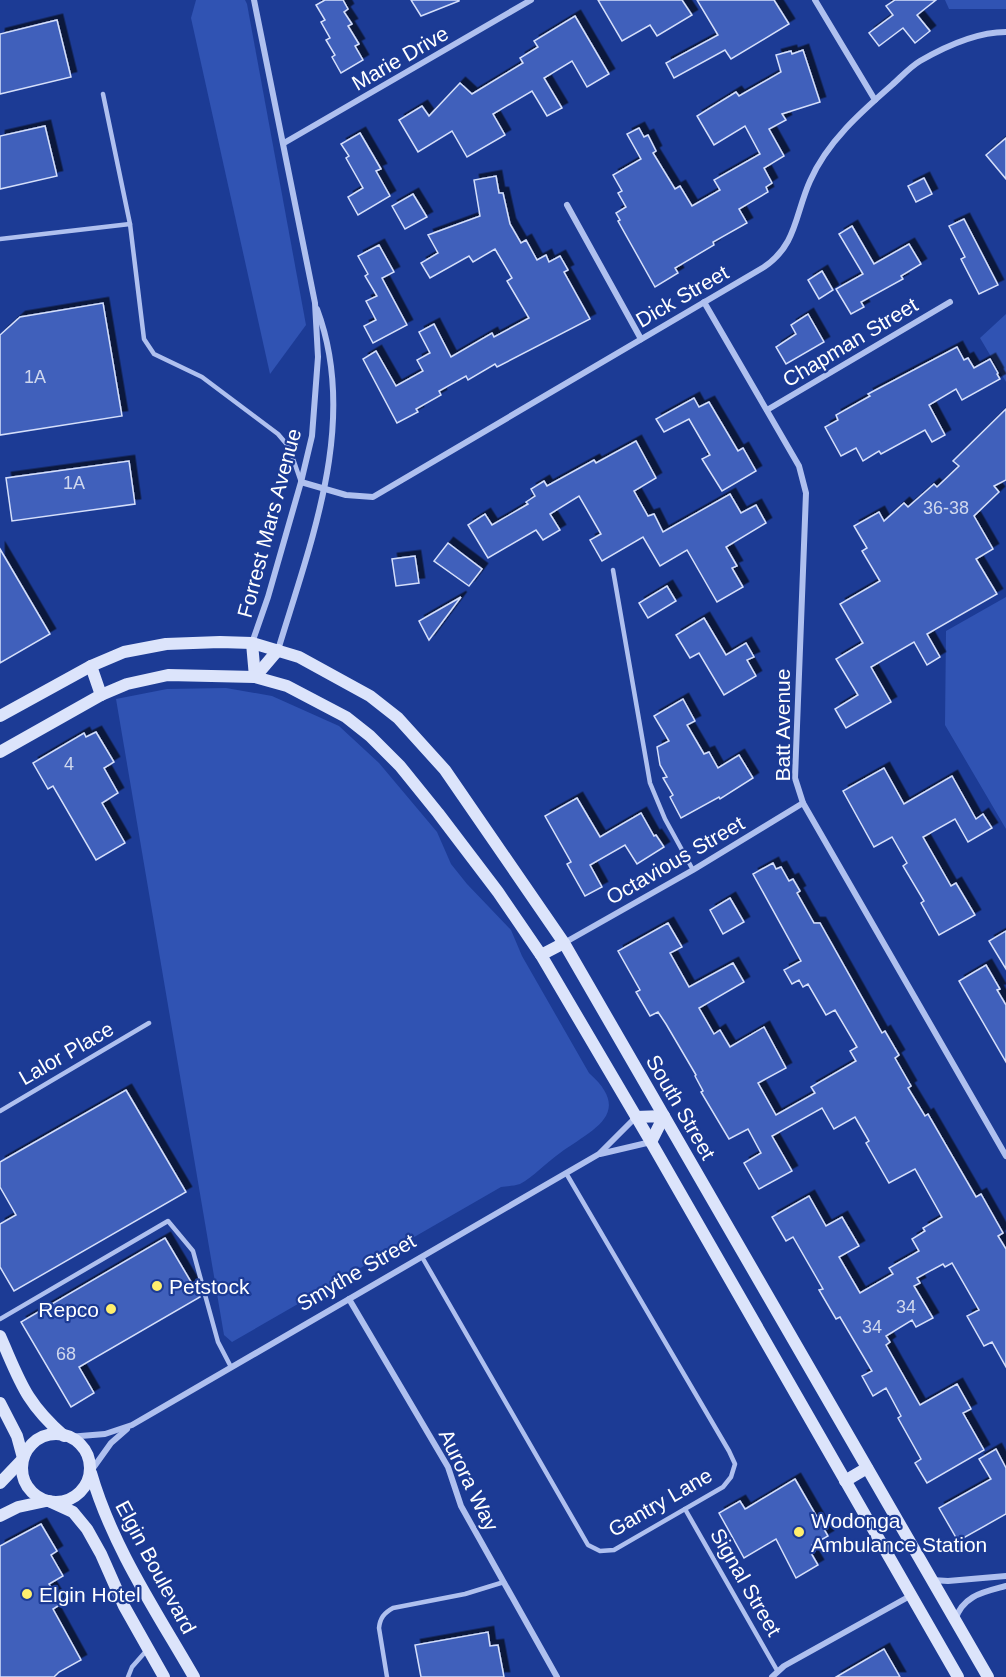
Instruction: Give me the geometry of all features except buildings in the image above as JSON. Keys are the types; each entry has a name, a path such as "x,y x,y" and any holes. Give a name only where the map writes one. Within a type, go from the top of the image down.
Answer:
{"street":[{"name":"Forrest Mars Avenue","path":"254,0 315,303 329,346 333,381 333,419 324,489 278,650"},
{"name":"Marie Drive","path":"284,143 531,0"},
{"path":"815,0 875,100"},
{"name":"Dick Street","path":"301,482 354,497 373,497 764,267 783,251 791,238 809,181 826,152 859,114 918,62 962,40 1006,32"},
{"path":"567,205 641,339"},
{"name":"Batt Avenue","path":"704,302 799,466 806,494 795,778 803,803 1006,1156"},
{"name":"Chapman Street","path":"767,410 950,302"},
{"name":"Forrest Mars Avenue","path":"252,643 268,597 301,482 314,417 318,357 315,303"},
{"path":"252,643 255,677"},
{"name":"South Street","path":"0,716 91,666 124,652 143,647 185,644 252,643 278,650 322,668 370,696 398,717 445,770 564,943 988,1677"},
{"path":"255,677 278,650"},
{"path":"91,666 101,695"},
{"name":"South Street","path":"0,752 101,695 127,684 168,675 255,677 287,686 346,717 370,736 400,766 438,813 498,892 541,955 958,1677"},
{"name":"Octavious Street","path":"564,943 693,870 803,803"},
{"path":"541,955 564,943"},
{"path":"636,1117 664,1116 651,1142"},
{"name":"Smythe Street","path":"91,1472 111,1443 132,1425 599,1154 636,1117"},
{"name":"Smythe Street","path":"599,1154 651,1142"},
{"name":"Aurora Way","path":"349,1299 448,1467 461,1506 557,1677"},
{"path":"0,1336 25,1392 44,1417 66,1437 78,1443 87,1453 91,1472 88,1483 74,1496 18,1507 0,1516"},
{"path":"0,1403 17,1437 23,1459 23,1476 27,1485 38,1497 48,1501"},
{"name":"Smythe Street","path":"66,1437 105,1434 132,1425"},
{"path":"0,1483 23,1459 32,1445 50,1435 66,1437"},
{"path":"845,1481 867,1468"},
{"name":"Elgin Boulevard","path":"91,1472 103,1512 131,1567 194,1677"},
{"name":"Elgin Boulevard","path":"48,1501 69,1509 83,1522 98,1548 124,1606 164,1677"},
{"path":"931,1580 948,1581 1006,1576"},
{"path":"955,1620 960,1607 972,1597 1006,1586"},
{"path":"772,1677 784,1666 910,1596"}],"lane":[{"path":"103,94 130,224 144,339 154,354 202,377 278,434 289,447 301,482"},
{"path":"0,239 130,224"},
{"path":"613,570 650,783 665,819 693,870"},
{"name":"Lalor Place","path":"0,1111 149,1023"},
{"name":"Gantry Lane","path":"422,1257 588,1545 600,1551 614,1550 723,1487 731,1477 735,1464 566,1173"},
{"path":"0,1319 168,1221 193,1251 218,1342 231,1367"},
{"name":"Signal Street","path":"685,1509 778,1672"},
{"path":"387,1677 379,1628 380,1621 387,1611 465,1594 504,1582"},
{"path":"128,1677 132,1667 148,1649"}],"shaded area":[{"path":"196,0 245,0 247,4 306,325 270,374 191,18"},
{"path":"945,0 1006,0 1006,9 949,9"},
{"path":"1006,314 1006,382 980,338"},
{"path":"1006,597 1006,829 945,725 946,631"},
{"path":"226,688 272,696 339,726 379,763 437,832 451,864 511,930 522,956 589,1073 602,1087 608,1100 608,1110 603,1120 595,1128 555,1156 525,1181 518,1185 501,1187 232,1342 224,1335 116,699 167,689"}],"place":[{"name":"Petstock","path":"157,1286"},
{"name":"Repco","path":"111,1309"},
{"name":"Wodonga Ambulance Station","path":"799,1532"},
{"name":"Elgin Hotel","path":"27,1594"}]}
